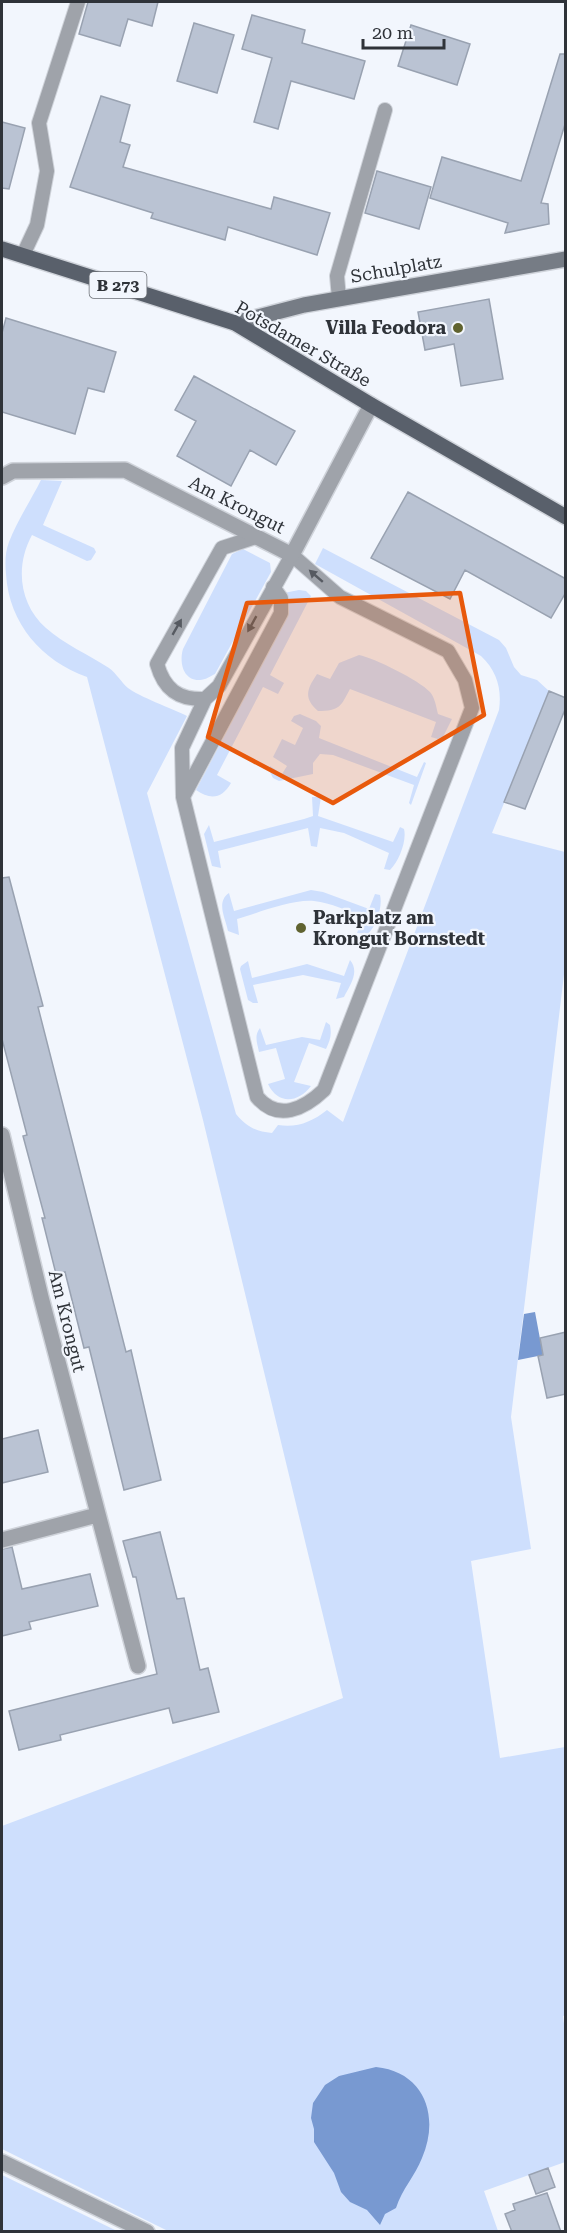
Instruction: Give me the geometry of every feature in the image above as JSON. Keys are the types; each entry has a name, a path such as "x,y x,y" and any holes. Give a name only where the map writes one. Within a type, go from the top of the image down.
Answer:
{"main road":[{"name":"Potsdamer Straße","path":"2,249 235,323 371,405 566,517"}],"street":[{"name":"Schulplatz","path":"235,323 279,310 339,298 566,259"},
{"name":"Am Krongut","path":"2,477 13,471 124,470 292,555 371,405"},
{"name":"Am Krongut","path":"2,1135 97,1515 138,1666"},
{"path":"2,1540 97,1515"},
{"path":"2,2162 147,2232"}],"lane":[{"path":"23,255 37,225 46,171 39,123 78,2"},
{"path":"339,298 337,276 385,110"},
{"path":"205,699 188,700 172,690 162,680 157,664 222,548 256,537"},
{"path":"292,555 340,597 448,651 465,680 472,708 324,1090 313,1101 298,1110 279,1111 265,1107 257,1097 183,797 182,748 205,699 219,686 292,555"},
{"path":"183,797 281,613 280,598 273,587"}],"highlighted area":[{"path":"460,593 484,715 333,803 208,737 247,603"}],"shaded area":[{"path":"41,480 62,481 43,525 94,548 96,552 91,560 87,561 32,535 23,559 22,572 22,584 30,608 53,634 109,668 128,688 187,716 147,793 236,1114 256,1130 272,1133 278,1125 292,1126 304,1123 327,1110 343,1122 499,710 500,695 495,674 481,656 315,564 323,548 499,640 521,675 537,680 549,691 492,833 565,852 565,966 511,1417 531,1549 471,1561 500,1758 565,1747 566,2015 563,2016 566,2039 565,2162 484,2191 498,2231 170,2232 2,2149 2,1826 343,1698 203,1120 87,677 71,670 42,651 21,624 8,592 5,566 8,546"},
{"path":"243,549 270,563 271,572 215,674 200,680 194,679 186,674 182,665 183,649 232,554"},
{"path":"306,591 311,596 270,675 284,683 278,694 263,687 217,775 231,783 220,795 211,796 201,793 196,790 288,615 284,593"},
{"path":"359,655 396,670 430,692 438,714 452,719 443,737 438,739 431,737 436,722 350,689 335,709 318,711 308,698 309,689 317,674 330,679 339,663"},
{"path":"300,714 316,721 321,726 319,738 417,777 424,762 426,763 411,805 409,803 414,785 333,755 320,754 313,763 313,774 279,781 273,778 270,766 282,774 287,766 273,757 282,739 295,745 303,728 291,721 294,716"},
{"path":"312,797 321,797 318,816 393,842 400,827 404,829 401,851 390,870 384,869 389,853 344,833 320,828 317,847 311,846 308,828 218,851 221,868 212,866 204,834 209,825 214,842 304,819 313,816"},
{"path":"311,890 323,892 369,909 375,894 380,895 380,911 374,926 368,934 357,933 363,917 327,903 305,901 286,904 237,919 239,935 228,931 222,905 229,893 234,911"},
{"path":"350,960 354,969 353,978 344,997 336,999 341,983 303,975 253,985 258,1003 253,1003 248,1000 240,969 248,961 252,978 307,964 344,976"},
{"path":"326,1022 330,1025 331,1032 326,1049 309,1043 294,1082 311,1086 306,1092 294,1098 277,1096 268,1084 285,1079 276,1048 259,1052 258,1031 260,1028 266,1045 302,1037 320,1040"},
{"path":"2,2175 117,2231 2,2231"}],"water":[{"path":"535,1312 543,1355 518,1360 524,1314"},
{"path":"376,2067 393,2071 417,2087 424,2099 429,2127 427,2143 419,2165 396,2208 385,2214 380,2225 367,2210 350,2202 341,2192 334,2173 314,2142 311,2118 313,2103 325,2085 339,2076"}],"building":[{"path":"88,2 158,2 152,26 128,19 120,46 79,34"},
{"path":"252,15 305,30 302,43 365,61 354,99 291,81 278,129 254,122 272,58 242,49"},
{"path":"194,23 234,35 217,93 177,81"},
{"path":"411,25 470,44 457,85 398,66"},
{"path":"560,54 566,54 566,121 541,203 548,204 549,224 505,233 508,223 430,198 442,157 521,181"},
{"path":"101,96 130,105 120,142 130,145 123,167 271,209 274,197 330,213 317,255 228,227 225,240 151,218 153,213 70,187"},
{"path":"2,122 25,128 9,189 2,188"},
{"path":"377,171 431,187 419,229 365,213"},
{"name":"Villa Feodora","path":"489,299 503,379 461,386 454,344 425,350 418,312"},
{"path":"6,318 116,352 104,392 88,388 75,434 2,412 2,333"},
{"path":"194,376 295,431 276,465 250,450 231,486 177,456 196,421 175,410"},
{"path":"408,492 566,579 566,592 551,618 465,570 450,599 371,558"},
{"path":"549,691 566,698 566,707 525,809 504,802"},
{"path":"9,877 43,1006 38,1007 126,1352 131,1350 161,1480 124,1490 89,1347 84,1348 65,1272 56,1274 42,1218 45,1218 23,1136 27,1135 2,1039 2,878"},
{"path":"566,1332 566,1394 547,1398 538,1356 543,1355 540,1338"},
{"path":"38,1430 48,1472 2,1483 2,1439"},
{"path":"160,1532 177,1599 184,1598 200,1670 208,1668 219,1712 173,1723 169,1708 60,1735 61,1740 19,1750 9,1711 157,1674 136,1577 133,1577 123,1541"},
{"path":"12,1547 22,1589 90,1574 98,1606 29,1622 31,1629 2,1636 2,1549"},
{"path":"548,2168 555,2187 536,2194 529,2175"},
{"path":"547,2193 561,2232 512,2232 505,2214 515,2210 513,2204"}],"place":[{"name":"Villa Feodora","path":"458,328"},
{"name":"Parkplatz am Krongut Bornstedt","path":"301,928"}]}
